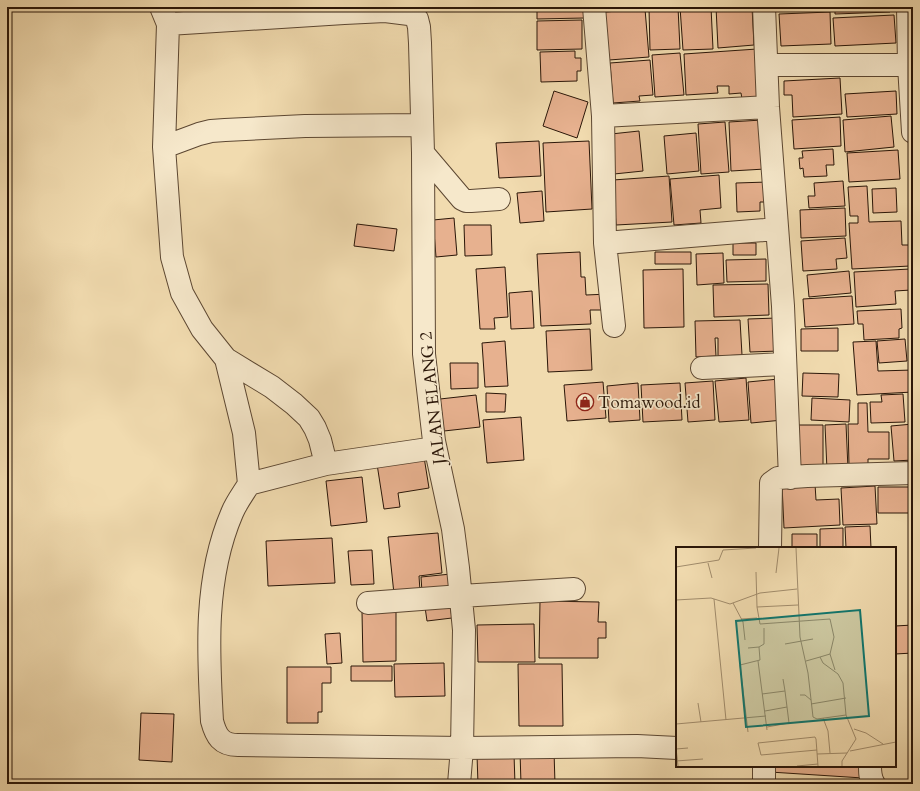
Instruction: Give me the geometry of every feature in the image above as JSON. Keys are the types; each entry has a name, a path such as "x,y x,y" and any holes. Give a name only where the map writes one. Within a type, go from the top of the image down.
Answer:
{"street":[{"path":"594,7 603,116 605,242 614,326"},
{"path":"764,7 768,107 783,306 790,478"},
{"path":"908,7 913,132"},
{"path":"326,464 320,440 309,418 272,387 226,359 202,329 182,292 172,257 164,147 164,16 343,10"},
{"name":"JALAN ELANG 2","path":"343,10 385,11 409,14 414,16 419,27 423,153 424,354 435,448 453,529 464,630 462,748 459,784"},
{"path":"767,65 911,65"},
{"path":"603,116 768,107"},
{"path":"164,147 198,134 211,131 313,126 422,125"},
{"path":"423,153 462,199 471,201 499,199"},
{"path":"605,242 777,229"},
{"path":"226,359 244,433 248,484 232,512 221,544 213,582 210,606 209,672 212,721 213,727 219,738 224,743 230,745 462,748 637,746 676,748"},
{"path":"702,368 785,364"},
{"path":"248,484 326,464 435,448"},
{"path":"770,547 771,483 774,480 778,478 807,476 913,473"},
{"path":"368,603 574,589"},
{"path":"764,767 764,784"},
{"path":"870,767 870,773 874,784"}],"building":[{"path":"185,7 210,7 185,9"},
{"path":"537,7 584,7 584,18 537,19"},
{"path":"678,7 680,49 650,50 649,8"},
{"path":"680,7 711,7 713,49 683,50"},
{"path":"716,7 752,7 754,45 718,48"},
{"path":"780,7 830,7 830,9 780,11"},
{"path":"835,7 889,7 890,12 835,14"},
{"path":"645,9 649,57 609,60 605,12"},
{"path":"830,12 831,44 781,46 779,14"},
{"path":"894,15 896,43 835,46 833,18"},
{"path":"582,20 582,49 537,50 537,21"},
{"path":"757,49 760,98 742,99 741,93 729,94 729,86 717,86 718,93 686,95 684,54"},
{"path":"575,51 575,58 581,58 581,71 577,71 577,81 541,82 540,52"},
{"path":"680,53 684,95 655,97 652,55"},
{"path":"650,60 653,95 639,96 640,101 613,103 610,63"},
{"path":"840,78 842,114 793,117 792,95 784,95 784,81"},
{"path":"554,91 588,102 577,138 543,126"},
{"path":"896,91 897,114 847,117 845,94"},
{"path":"891,116 894,147 845,152 843,120"},
{"path":"840,117 841,146 794,149 792,120"},
{"path":"762,120 765,169 731,171 729,122"},
{"path":"725,122 729,172 701,174 698,124"},
{"path":"639,131 643,171 614,174 611,134"},
{"path":"696,133 699,171 667,174 664,136"},
{"path":"539,141 541,176 499,178 496,143"},
{"path":"589,141 592,209 546,212 543,143"},
{"path":"833,149 834,165 826,165 827,176 804,177 803,168 800,169 799,158 803,158 802,151"},
{"path":"898,150 900,179 849,182 847,153"},
{"path":"719,175 721,208 700,210 701,223 674,225 670,179"},
{"path":"669,176 672,222 616,225 613,180"},
{"path":"843,181 845,206 809,208 808,196 815,196 814,183"},
{"path":"768,182 768,202 760,202 760,211 737,212 736,183"},
{"path":"867,186 869,222 901,221 902,245 909,245 910,266 852,269 849,223 858,223 858,216 850,216 848,187"},
{"path":"896,188 897,212 873,213 872,189"},
{"path":"542,191 544,221 520,223 517,193"},
{"path":"845,208 846,236 801,238 800,210"},
{"path":"454,218 457,255 436,257 433,220"},
{"path":"357,224 397,229 394,251 354,246"},
{"path":"464,225 491,225 492,255 465,256"},
{"path":"845,238 847,258 836,259 837,269 803,271 801,241"},
{"path":"733,243 756,243 756,255 733,255"},
{"path":"580,252 581,277 585,277 586,295 609,294 610,310 590,310 591,324 541,326 537,254"},
{"path":"655,252 691,252 691,264 655,264"},
{"path":"723,253 724,283 697,285 696,254"},
{"path":"766,259 766,281 727,282 726,260"},
{"path":"505,267 508,317 494,318 495,329 480,329 476,269"},
{"path":"683,269 684,327 644,328 643,270"},
{"path":"910,269 911,290 895,291 896,304 856,307 854,272"},
{"path":"849,271 851,293 809,297 807,275"},
{"path":"768,284 769,315 714,317 713,285"},
{"path":"532,291 534,328 511,329 509,293"},
{"path":"852,296 854,324 805,327 803,299"},
{"path":"901,309 902,328 899,329 899,338 864,340 863,324 858,324 857,311"},
{"path":"777,318 779,351 750,352 748,319"},
{"path":"740,320 742,355 718,356 718,338 715,338 716,356 696,357 695,321"},
{"path":"838,328 838,351 801,351 801,329"},
{"path":"590,329 592,370 548,372 546,331"},
{"path":"905,339 907,361 879,363 877,341"},
{"path":"505,341 508,386 485,387 482,343"},
{"path":"876,341 878,371 913,370 913,392 857,395 853,342"},
{"path":"450,363 478,363 478,388 451,389"},
{"path":"803,373 839,374 838,397 802,396"},
{"path":"746,378 749,420 719,422 715,381"},
{"path":"779,379 783,420 751,423 748,382"},
{"path":"713,381 715,420 688,422 685,383"},
{"name":"Tomawood.id","path":"603,382 606,418 567,421 564,385"},
{"path":"638,383 640,420 609,422 607,386"},
{"path":"680,383 682,420 643,422 641,385"},
{"path":"486,393 506,394 505,412 486,412"},
{"path":"903,394 905,422 871,423 870,402 882,402 881,395"},
{"path":"476,395 480,427 444,431 440,399"},
{"path":"812,398 850,400 849,422 811,420"},
{"path":"858,403 867,403 868,432 889,432 889,459 868,459 868,465 849,465 848,424 858,424"},
{"path":"521,417 524,460 487,463 483,420"},
{"path":"846,424 848,469 827,470 825,425"},
{"path":"913,424 913,460 894,461 891,426"},
{"path":"789,425 823,425 823,468 790,469"},
{"path":"424,457 429,488 398,493 400,507 384,509 377,464"},
{"path":"362,477 367,522 331,526 326,481"},
{"path":"815,484 816,500 839,499 840,525 784,528 782,485"},
{"path":"875,486 877,524 843,525 841,488"},
{"path":"878,487 913,487 913,513 878,513"},
{"path":"870,526 871,547 846,547 845,527"},
{"path":"843,528 843,547 820,547 820,529"},
{"path":"438,533 442,573 419,576 420,591 394,594 388,537"},
{"path":"792,534 817,534 817,547 792,547"},
{"path":"332,538 335,583 268,586 266,541"},
{"path":"372,550 374,584 351,585 348,551"},
{"path":"451,574 452,589 422,592 421,577"},
{"path":"540,601 599,602 598,622 606,622 606,638 598,638 598,658 539,658"},
{"path":"450,604 452,618 427,621 425,607"},
{"path":"396,611 396,661 363,662 362,612"},
{"path":"534,624 535,662 478,662 477,625"},
{"path":"913,625 913,653 896,654 896,626"},
{"path":"340,633 342,663 327,664 325,634"},
{"path":"444,663 445,696 395,697 394,664"},
{"path":"518,664 562,664 563,726 519,726"},
{"path":"351,666 392,666 392,681 351,681"},
{"path":"287,667 331,667 331,683 322,683 322,712 318,712 318,723 287,723"},
{"path":"141,713 174,714 172,762 139,760"},
{"path":"554,751 555,784 521,784 520,752"},
{"path":"514,754 515,784 478,784 477,755"},
{"path":"770,767 864,767 863,778 770,772"}],"place":[{"name":"Tomawood.id","path":"585,402"}]}
